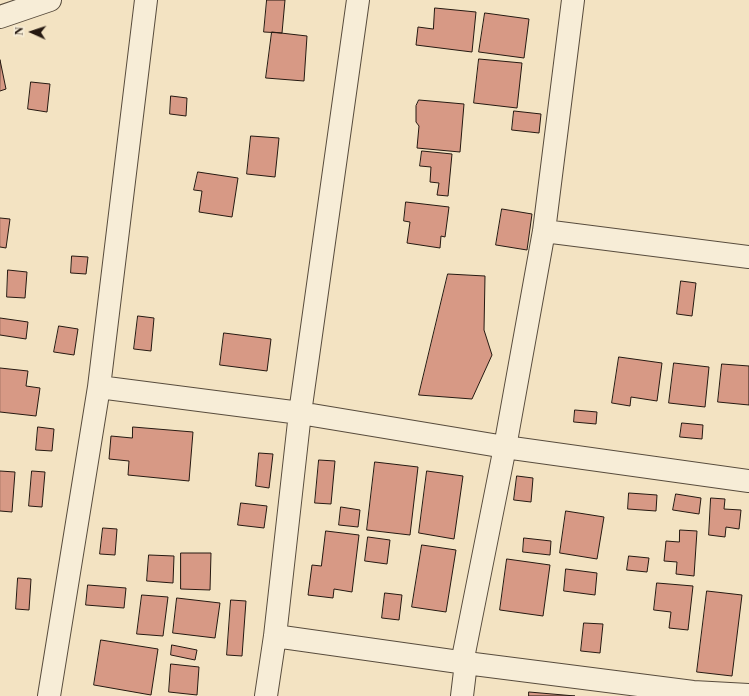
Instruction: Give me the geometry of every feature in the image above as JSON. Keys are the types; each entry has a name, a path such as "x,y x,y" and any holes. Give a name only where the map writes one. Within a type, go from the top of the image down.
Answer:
{"street":[{"path":"0,17 50,0"},
{"path":"49,696 100,387 146,0"},
{"path":"266,696 275,636 300,413 358,0"},
{"path":"462,696 464,663 544,231 574,0"},
{"path":"544,231 749,257"},
{"path":"100,387 300,413 505,447 749,481"},
{"path":"275,636 693,694 749,695"}],"building":[{"path":"267,0 285,0 282,33 264,32"},
{"path":"435,8 476,12 472,52 416,45 418,27 433,29"},
{"path":"485,13 529,19 524,58 479,52"},
{"path":"272,32 307,36 304,81 266,78"},
{"path":"479,59 522,63 517,108 474,103"},
{"path":"0,60 6,89 0,91"},
{"path":"31,82 50,84 47,112 28,109"},
{"path":"171,96 187,98 186,116 170,114"},
{"path":"419,100 464,104 460,152 417,148 419,126 416,122 416,106"},
{"path":"514,111 541,114 539,133 512,130"},
{"path":"251,136 279,138 275,177 247,174"},
{"path":"422,151 452,154 448,196 437,195 439,183 430,182 431,167 420,166"},
{"path":"198,172 238,178 232,217 199,212 202,191 194,190"},
{"path":"406,202 449,207 445,237 441,236 440,248 407,243 410,222 404,221"},
{"path":"502,209 532,214 527,250 496,245"},
{"path":"0,218 10,219 6,248 0,247"},
{"path":"72,256 88,257 86,274 71,273"},
{"path":"8,270 27,272 25,298 7,297"},
{"path":"448,274 485,276 484,330 492,355 472,399 419,395"},
{"path":"681,281 696,283 692,316 677,314"},
{"path":"138,316 154,318 151,351 134,349"},
{"path":"0,318 28,322 26,339 0,335"},
{"path":"59,326 78,329 74,355 54,352"},
{"path":"224,333 271,339 267,371 220,365"},
{"path":"619,357 662,363 657,401 631,397 630,406 612,403"},
{"path":"674,363 709,367 705,407 669,403"},
{"path":"722,364 749,366 749,405 718,402"},
{"path":"0,368 28,371 26,386 40,388 36,416 0,412"},
{"path":"575,410 597,412 596,424 574,422"},
{"path":"682,423 703,425 702,439 680,437"},
{"path":"38,427 54,429 52,451 36,450"},
{"path":"133,427 193,432 189,481 128,475 129,461 109,459 111,436 132,438"},
{"path":"259,453 273,454 269,488 256,486"},
{"path":"319,460 335,461 331,504 315,503"},
{"path":"375,462 418,467 410,535 367,530"},
{"path":"0,471 15,472 12,512 0,511"},
{"path":"32,471 45,472 42,507 29,506"},
{"path":"427,471 463,476 454,539 419,533"},
{"path":"517,476 533,478 531,502 514,500"},
{"path":"629,493 657,495 656,511 628,509"},
{"path":"676,494 701,498 699,514 673,510"},
{"path":"711,498 725,499 724,509 741,510 739,529 726,527 725,537 709,535"},
{"path":"241,503 267,506 264,528 238,525"},
{"path":"341,507 360,510 358,527 339,525"},
{"path":"566,511 604,517 597,559 560,553"},
{"path":"103,528 117,529 115,555 100,554"},
{"path":"680,530 697,531 694,576 676,574 677,562 664,561 666,541 679,542"},
{"path":"326,531 359,535 352,592 334,589 333,598 308,595 312,565 321,566"},
{"path":"368,537 390,540 387,564 365,561"},
{"path":"524,538 551,541 550,555 523,552"},
{"path":"422,545 456,550 446,612 412,607"},
{"path":"181,553 211,553 210,590 181,589"},
{"path":"149,555 174,556 173,583 147,581"},
{"path":"629,556 649,558 647,572 627,570"},
{"path":"507,559 550,565 543,616 500,610"},
{"path":"566,569 597,573 595,595 564,591"},
{"path":"18,578 31,579 29,610 16,609"},
{"path":"657,583 693,586 688,630 669,628 671,612 654,610"},
{"path":"88,585 126,588 124,608 86,605"},
{"path":"707,591 742,595 732,676 697,672"},
{"path":"385,593 402,595 399,620 382,618"},
{"path":"142,595 168,597 163,636 137,634"},
{"path":"177,598 220,603 215,638 173,633"},
{"path":"231,600 246,601 242,656 227,655"},
{"path":"584,623 603,624 600,653 581,651"},
{"path":"101,640 158,649 151,695 94,685"},
{"path":"172,645 197,650 195,660 171,655"},
{"path":"171,664 199,667 197,695 169,692"},
{"path":"529,692 575,696 529,696"}]}
